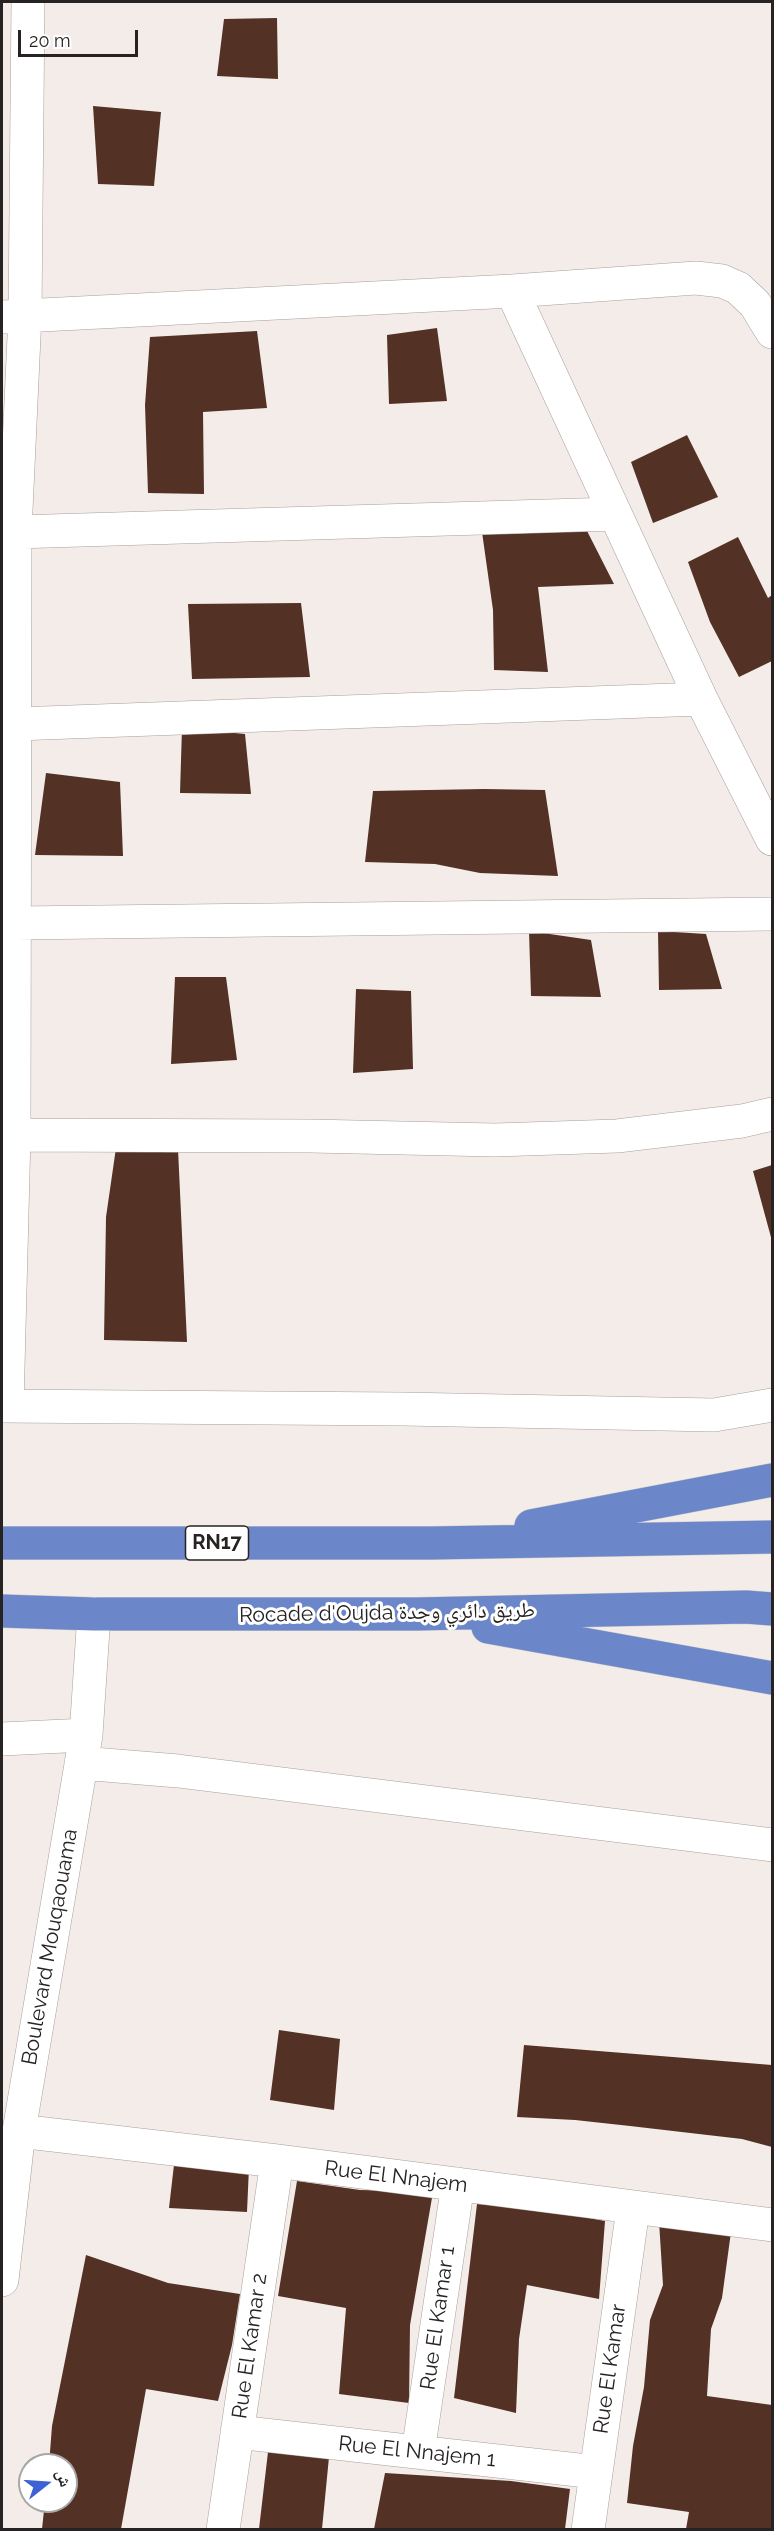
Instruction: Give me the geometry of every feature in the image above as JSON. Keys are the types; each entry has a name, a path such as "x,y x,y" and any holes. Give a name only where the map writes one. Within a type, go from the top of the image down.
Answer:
{"highway":[{"path":"432,1543 772,1480"},
{"name":"RN17","path":"2,1543 432,1543 772,1537"},
{"name":"Rocade d'Oujda طريق دائري وجدة","path":"2,1611 94,1614 416,1614 746,1607 772,1609"},
{"path":"416,1614 772,1678"}],"street":[{"path":"28,2 13,316 16,923 8,1135 4,1406 402,1409 714,1415 772,1405"},
{"path":"13,316 512,291 696,278 722,281 738,288 755,304 772,332"},
{"path":"512,291 701,699 772,839"},
{"path":"15,532 614,514"},
{"path":"16,724 701,699"},
{"path":"16,923 772,914"},
{"path":"8,1135 310,1136 495,1140 617,1136 742,1121 772,1114"},
{"name":"Boulevard Mouqaouama","path":"2,2280 19,2131 83,1749 94,1614"},
{"path":"2,1739 83,1749 178,1771 772,1845"},
{"name":"Rue El Nnajem","path":"19,2131 772,2225"},
{"name":"Rue El Kamar 2","path":"223,2529 277,2162"},
{"name":"Rue El Kamar 1","path":"418,2452 458,2184"},
{"name":"Rue El Kamar","path":"588,2529 633,2209"},
{"name":"Rue El Nnajem 1","path":"237,2432 596,2472"}],"building":[{"path":"277,18 278,79 217,76 224,19"},
{"path":"93,106 161,112 154,186 98,184"},
{"path":"437,328 447,401 389,404 387,335"},
{"path":"257,331 267,408 203,412 204,494 148,493 145,405 150,337"},
{"path":"687,435 718,497 653,523 631,462"},
{"path":"585,527 614,584 538,587 548,672 494,670 493,610 482,532"},
{"path":"738,537 768,598 772,595 772,661 739,677 710,622 688,562"},
{"path":"301,603 310,677 192,679 188,604"},
{"path":"182,728 245,734 251,794 180,793"},
{"path":"46,773 120,782 123,856 35,855"},
{"path":"545,790 558,876 480,873 435,864 365,862 373,791"},
{"path":"529,931 591,940 601,997 531,996"},
{"path":"658,931 706,934 722,989 659,990"},
{"path":"175,977 226,977 237,1060 171,1064"},
{"path":"356,989 411,991 413,1069 353,1073"},
{"path":"117,1141 178,1149 187,1342 104,1340 106,1217"},
{"path":"772,1165 772,1241 753,1171"},
{"path":"279,2030 340,2039 334,2110 270,2100"},
{"path":"524,2045 772,2065 772,2147 742,2139 575,2120 517,2117"},
{"path":"175,2156 249,2167 247,2212 169,2208"},
{"path":"297,2181 360,2190 433,2192 410,2325 409,2403 339,2394 346,2308 278,2296"},
{"path":"477,2204 537,2208 605,2221 599,2299 527,2285 519,2339 516,2413 454,2398"},
{"path":"659,2221 731,2232 722,2298 711,2329 707,2396 772,2405 772,2529 686,2529 689,2512 627,2503 633,2446 644,2387 650,2320 663,2285"},
{"path":"86,2255 168,2283 240,2294 232,2345 218,2401 146,2389 121,2529 42,2529 44,2513 78,2513 78,2453 50,2453 52,2426"},
{"path":"268,2452 329,2457 322,2529 259,2529"},
{"path":"385,2473 511,2481 570,2489 565,2529 374,2529"}]}
